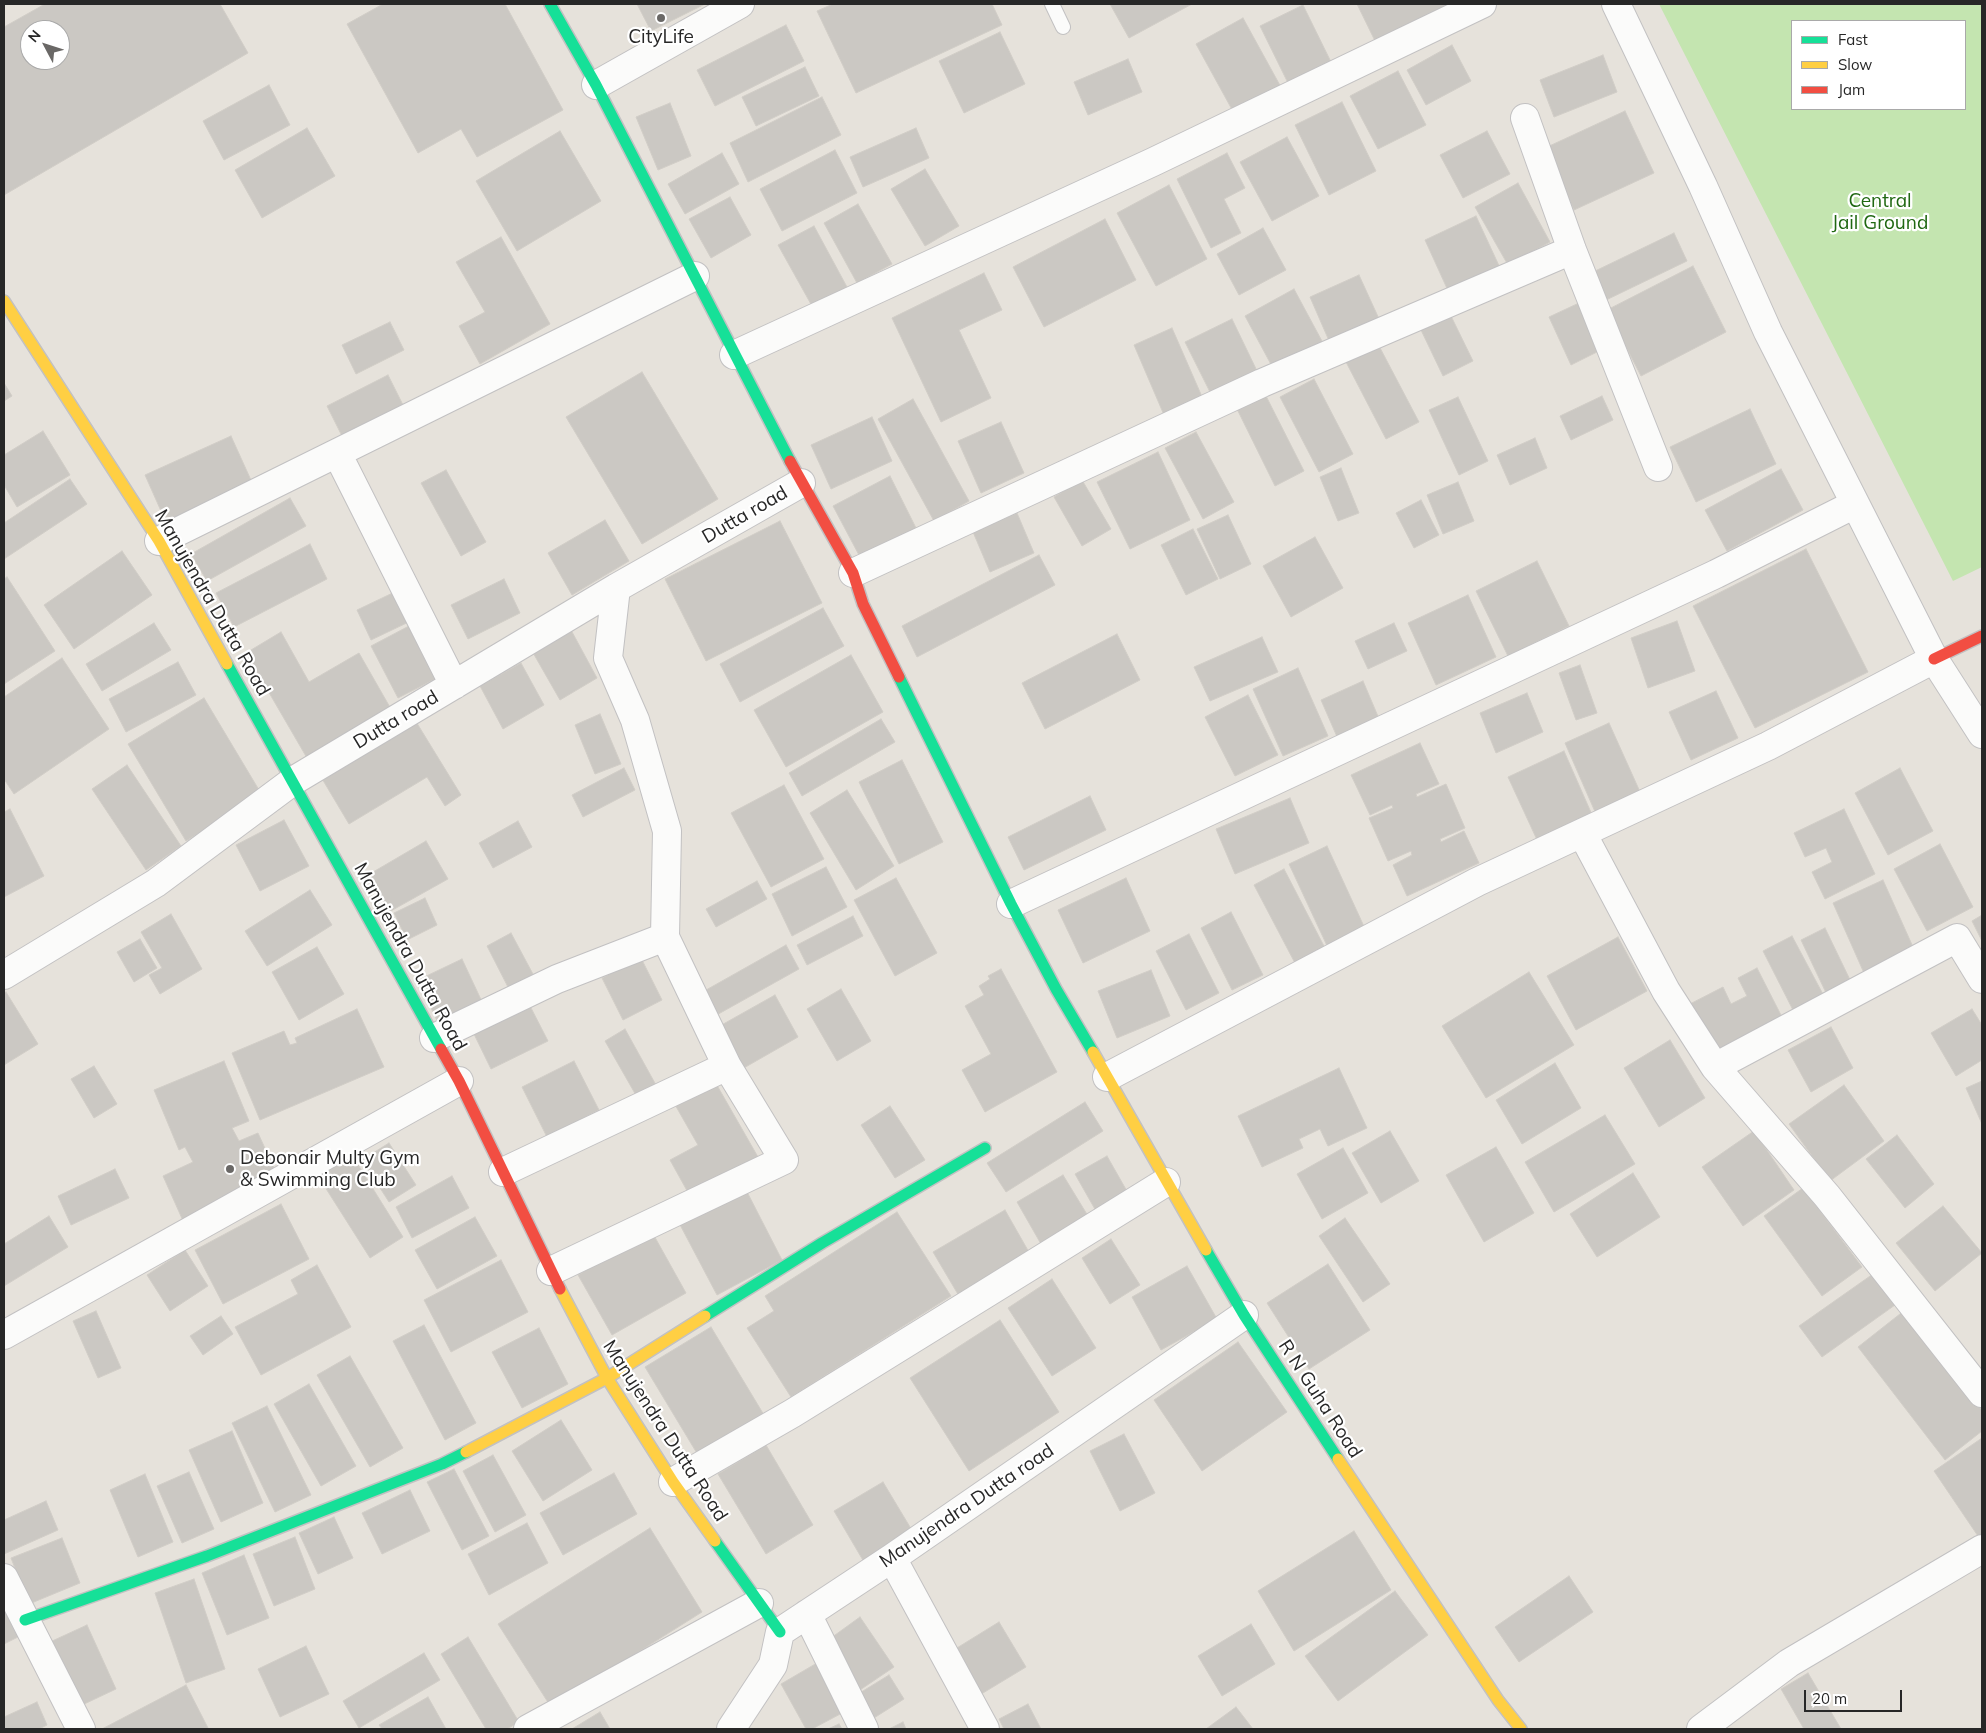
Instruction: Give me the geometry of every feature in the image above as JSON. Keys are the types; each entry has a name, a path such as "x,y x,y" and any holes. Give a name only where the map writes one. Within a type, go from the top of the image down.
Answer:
{"street":[{"name":"R N Guha Road","path":"550,4 596,85 801,483 853,574 863,604 1011,904 1056,989 1244,1316 1425,1592 1498,1700 1521,1729"},
{"path":"596,85 740,4"},
{"path":"734,355 1153,162 1482,4"},
{"path":"1616,4 1703,186 1768,332 1934,659 1982,734"},
{"path":"1525,118 1572,250 1658,467"},
{"path":"853,574 1262,383 1572,250"},
{"path":"159,541 695,276"},
{"name":"Manujendra Dutta Road","path":"4,301 159,541 459,1081 551,1271 607,1378 673,1482 780,1632"},
{"path":"337,453 454,684"},
{"name":"Dutta road","path":"4,975 156,883 292,782 616,588 801,483"},
{"path":"1011,904 1716,574 1855,504"},
{"path":"551,1271 784,1160 727,1066 665,937 667,830 635,720 608,658 616,588"},
{"path":"1107,1077 1477,882 1768,746 1982,636"},
{"path":"1582,833 1666,991 1715,1067 1827,1196 1982,1393"},
{"path":"434,1038 557,979 665,937"},
{"path":"1715,1067 1956,938 1982,979"},
{"path":"504,1172 727,1066"},
{"path":"4,1335 459,1081"},
{"path":"25,1620 207,1556 442,1464 607,1378 822,1243 986,1148"},
{"path":"673,1482 793,1413 1166,1182"},
{"name":"Manujendra Dutta road","path":"780,1632 892,1558 1244,1316"},
{"path":"1701,1729 1789,1663 1982,1549"},
{"path":"892,1558 985,1729"},
{"path":"4,1578 81,1729"},
{"path":"528,1729 759,1603"},
{"path":"807,1614 864,1729"},
{"path":"731,1729 773,1665 780,1632"}],"lane":[{"path":"1052,4 1063,27"}],"green space":[{"name":"Central Jail Ground","path":"1659,4 1982,4 1982,567 1953,581"}],"building":[{"path":"45,4 220,4 248,53 4,195 4,27"},
{"path":"383,4 505,4 563,110 477,157 461,129 418,153 347,24"},
{"name":"CityLife","path":"637,4 705,4 651,31"},
{"path":"833,4 992,4 1002,25 856,93 817,11"},
{"path":"1110,4 1192,4 1129,38"},
{"path":"1357,4 1447,4 1450,11 1378,47"},
{"path":"1303,5 1332,64 1289,85 1260,26"},
{"path":"1243,18 1282,89 1235,115 1196,44"},
{"path":"786,25 804,61 715,106 697,70"},
{"path":"1000,32 1025,84 964,113 939,61"},
{"path":"1452,45 1471,81 1426,105 1407,70"},
{"path":"1603,55 1617,92 1554,117 1540,80"},
{"path":"1128,59 1142,92 1088,115 1074,82"},
{"path":"805,67 819,96 756,126 742,97"},
{"path":"1398,71 1426,125 1378,149 1350,96"},
{"path":"269,85 290,125 224,160 203,121"},
{"path":"822,97 841,135 748,182 730,143"},
{"path":"1342,102 1376,171 1329,195 1295,125"},
{"path":"670,103 691,156 658,170 636,117"},
{"path":"1625,111 1654,173 1574,210 1545,148"},
{"path":"307,128 335,176 262,218 235,170"},
{"path":"916,128 929,158 863,187 850,157"},
{"path":"560,131 601,201 517,251 476,181"},
{"path":"1487,131 1510,174 1463,198 1440,155"},
{"path":"1287,137 1319,196 1272,221 1240,162"},
{"path":"835,150 857,193 782,231 760,189"},
{"path":"722,153 739,184 685,214 668,184"},
{"path":"1227,153 1245,188 1224,199 1241,233 1211,248 1177,179"},
{"path":"925,169 959,226 925,246 891,189"},
{"path":"1518,183 1550,242 1508,265 1475,207"},
{"path":"1169,185 1207,259 1156,286 1117,213"},
{"path":"730,197 751,235 711,258 689,219"},
{"path":"858,204 892,264 857,283 824,223"},
{"path":"1476,216 1501,270 1450,295 1425,240"},
{"path":"1105,219 1136,280 1044,327 1013,267"},
{"path":"814,226 847,287 812,306 778,245"},
{"path":"1263,228 1286,270 1239,295 1217,254"},
{"path":"1674,233 1687,261 1604,301 1591,273"},
{"path":"501,237 550,324 480,364 459,326 485,312 456,262"},
{"path":"1693,266 1726,332 1641,376 1607,310"},
{"path":"984,273 1002,310 959,330 991,398 941,422 892,318"},
{"path":"1359,275 1380,321 1330,343 1310,297"},
{"path":"1294,289 1323,343 1274,370 1245,316"},
{"path":"1579,303 1601,350 1571,365 1549,317"},
{"path":"1451,316 1473,361 1443,376 1421,330"},
{"path":"1232,319 1258,373 1212,396 1185,342"},
{"path":"390,322 404,350 356,374 342,345"},
{"path":"1172,328 1203,399 1164,415 1134,345"},
{"path":"1378,344 1419,422 1386,439 1346,362"},
{"path":"642,372 718,499 642,544 566,417"},
{"path":"388,375 404,407 343,438 327,406"},
{"path":"1314,379 1353,454 1319,472 1280,397"},
{"path":"4,383 12,396 4,401"},
{"path":"1265,394 1304,471 1275,486 1237,409"},
{"path":"1602,396 1613,420 1571,440 1560,416"},
{"path":"1458,397 1488,461 1459,475 1429,410"},
{"path":"913,399 969,501 934,521 878,419"},
{"path":"1750,409 1776,464 1696,502 1670,447"},
{"path":"872,417 892,461 831,489 811,445"},
{"path":"1001,422 1024,473 981,493 958,441"},
{"path":"43,431 70,475 17,507 4,485 4,455"},
{"path":"1196,432 1234,502 1203,519 1165,448"},
{"path":"231,436 255,489 169,529 145,475"},
{"path":"1535,438 1547,468 1510,485 1497,455"},
{"path":"1158,452 1190,520 1130,549 1097,482"},
{"path":"1341,468 1359,513 1338,521 1320,477"},
{"path":"1781,469 1803,510 1727,551 1705,510"},
{"path":"446,470 486,542 461,556 421,483"},
{"path":"890,476 916,528 860,557 833,506"},
{"path":"70,479 87,504 4,559 4,523"},
{"path":"1082,480 1111,529 1082,546 1054,497"},
{"path":"1458,482 1474,521 1443,534 1427,495"},
{"path":"290,498 306,526 207,581 191,554"},
{"path":"1421,500 1439,535 1414,548 1396,513"},
{"path":"1017,513 1034,553 990,572 973,532"},
{"path":"1228,515 1251,564 1220,579 1197,529"},
{"path":"605,520 629,561 572,595 548,553"},
{"path":"780,521 822,603 706,661 665,579"},
{"path":"1193,529 1218,579 1186,595 1161,545"},
{"path":"1315,537 1343,588 1291,617 1263,566"},
{"path":"310,544 327,579 234,627 216,593"},
{"path":"1806,549 1868,672 1755,728 1693,606"},
{"path":"122,551 152,595 74,649 44,605"},
{"path":"1039,555 1055,585 917,657 902,626"},
{"path":"1537,561 1569,626 1508,656 1476,591"},
{"path":"7,577 55,651 4,684 4,579"},
{"path":"504,579 520,613 468,639 451,605"},
{"path":"401,589 415,619 371,640 357,610"},
{"path":"1468,595 1496,657 1436,685 1408,623"},
{"path":"823,608 844,646 740,702 720,664"},
{"path":"1677,621 1695,671 1648,688 1631,638"},
{"path":"154,623 171,650 102,691 86,664"},
{"path":"1394,623 1407,651 1368,669 1355,641"},
{"path":"409,626 437,678 398,698 371,646"},
{"path":"571,630 597,678 560,700 532,651"},
{"path":"281,632 309,682 359,653 391,709 307,758 246,653"},
{"path":"1117,634 1140,680 1045,729 1022,683"},
{"path":"1262,637 1278,672 1210,701 1194,667"},
{"path":"851,655 883,712 786,767 754,710"},
{"path":"62,658 109,729 14,794 4,779 4,697"},
{"path":"178,662 196,695 126,732 109,699"},
{"path":"521,663 544,705 503,729 480,686"},
{"path":"1580,665 1597,713 1576,720 1559,673"},
{"path":"1298,668 1328,736 1283,756 1253,689"},
{"path":"1363,681 1380,721 1338,739 1321,700"},
{"path":"1716,691 1738,738 1691,760 1669,712"},
{"path":"1527,693 1543,732 1496,753 1480,713"},
{"path":"1248,695 1278,755 1235,776 1205,717"},
{"path":"204,698 262,795 186,841 128,744"},
{"path":"600,714 621,764 595,774 575,725"},
{"path":"881,719 895,742 802,796 789,773"},
{"path":"415,720 461,795 445,806 427,777 349,824 321,777"},
{"path":"1609,723 1641,794 1596,814 1565,743"},
{"path":"1420,743 1439,784 1416,794 1417,797 1446,784 1465,828 1440,839 1441,842 1464,831 1479,863 1407,896 1393,865 1412,855 1411,851 1388,861 1369,818 1393,808 1392,805 1370,815 1351,775"},
{"path":"1564,751 1593,817 1538,842 1508,777"},
{"path":"902,760 943,842 899,864 859,782"},
{"path":"127,765 181,846 146,870 92,789"},
{"path":"624,768 635,790 583,817 572,795"},
{"path":"1900,768 1933,831 1888,855 1855,793"},
{"path":"784,785 824,859 771,887 731,813"},
{"path":"847,790 894,866 856,890 810,813"},
{"path":"1090,796 1106,830 1024,870 1008,837"},
{"path":"1290,798 1309,843 1235,874 1216,829"},
{"path":"10,809 44,876 4,897 4,812"},
{"path":"1844,809 1875,874 1825,899 1812,872 1832,862 1826,848 1805,857 1794,833"},
{"path":"284,820 309,866 260,891 236,845"},
{"path":"518,821 532,847 493,868 479,843"},
{"path":"426,841 448,879 389,912 368,875"},
{"path":"1940,844 1973,907 1927,931 1894,869"},
{"path":"1327,846 1367,933 1329,950 1289,864"},
{"path":"826,867 847,907 792,936 772,894"},
{"path":"1284,869 1326,950 1296,965 1254,885"},
{"path":"896,878 937,953 895,976 854,900"},
{"path":"1126,878 1150,931 1083,963 1058,910"},
{"path":"1883,880 1913,947 1899,953 1900,957 1864,973 1833,903"},
{"path":"757,881 767,899 716,927 706,909"},
{"path":"310,890 332,925 267,966 245,931"},
{"path":"425,898 437,925 407,940 394,913"},
{"path":"1231,912 1263,975 1232,990 1201,928"},
{"path":"171,914 202,969 160,994 149,975 162,968 141,932"},
{"path":"1982,915 1982,941 1972,921"},
{"path":"853,916 863,936 807,965 797,945"},
{"path":"1825,928 1853,986 1828,997 1801,940"},
{"path":"511,933 534,976 509,989 487,946"},
{"path":"1189,934 1219,993 1186,1010 1156,951"},
{"path":"1792,936 1825,998 1795,1014 1763,951"},
{"path":"1618,937 1647,991 1576,1030 1547,976"},
{"path":"140,939 157,968 134,982 117,952"},
{"path":"786,945 799,969 713,1017 699,994"},
{"path":"317,947 344,994 299,1020 272,972"},
{"path":"641,958 662,1000 623,1020 602,978"},
{"path":"462,959 484,1006 440,1027 418,980"},
{"path":"1757,968 1784,1021 1716,1057 1688,1005 1723,987 1731,1004 1747,996 1738,978"},
{"path":"1001,969 1057,1072 985,1112 962,1070 991,1054 965,1006 984,995 979,986 990,979 988,976"},
{"path":"1151,970 1170,1016 1117,1038 1098,991"},
{"path":"1529,972 1574,1045 1486,1098 1442,1026"},
{"path":"841,989 871,1041 837,1061 807,1009"},
{"path":"6,992 38,1044 4,1065 4,994"},
{"path":"775,995 798,1037 742,1069 718,1027"},
{"path":"529,1004 548,1041 491,1069 473,1032"},
{"path":"357,1009 384,1067 260,1120 232,1053 284,1031 290,1045 297,1043 295,1038"},
{"path":"1972,1009 1982,1025 1982,1060 1956,1076 1931,1033"},
{"path":"1831,1027 1853,1068 1811,1092 1788,1050"},
{"path":"625,1029 656,1085 637,1097 605,1041"},
{"path":"1670,1040 1705,1098 1659,1127 1624,1068"},
{"path":"224,1061 249,1121 232,1128 239,1141 258,1133 279,1179 184,1223 163,1176 193,1162 185,1147 179,1150 154,1090"},
{"path":"574,1061 599,1110 547,1137 522,1087"},
{"path":"1555,1063 1581,1108 1522,1144 1496,1100"},
{"path":"94,1066 117,1104 94,1118 71,1079"},
{"path":"1339,1068 1367,1128 1328,1146 1320,1129 1299,1139 1303,1148 1262,1167 1238,1116"},
{"path":"714,1080 758,1157 690,1196 670,1160 698,1145 674,1103"},
{"path":"1982,1081 1982,1124 1966,1088"},
{"path":"1844,1085 1884,1141 1830,1181 1789,1124"},
{"path":"1085,1102 1103,1131 1006,1192 987,1163"},
{"path":"890,1106 925,1160 895,1178 861,1125"},
{"path":"1605,1115 1635,1164 1554,1212 1525,1162"},
{"path":"1390,1131 1419,1181 1381,1203 1352,1153"},
{"path":"1754,1131 1794,1190 1743,1226 1702,1167"},
{"path":"1897,1135 1934,1184 1905,1208 1866,1159"},
{"path":"389,1143 416,1185 389,1202 362,1160"},
{"path":"1496,1147 1534,1213 1484,1242 1446,1175"},
{"path":"1343,1148 1368,1193 1322,1219 1297,1174"},
{"path":"352,1155 403,1237 370,1258 318,1176"},
{"path":"1107,1156 1128,1193 1096,1211 1075,1174"},
{"path":"115,1169 129,1198 71,1225 58,1196"},
{"path":"1633,1173 1660,1217 1597,1257 1570,1214"},
{"path":"1063,1175 1088,1216 1041,1244 1017,1202"},
{"path":"452,1176 469,1208 412,1238 396,1207"},
{"path":"744,1186 782,1260 717,1295 678,1221"},
{"path":"1803,1188 1862,1267 1822,1296 1764,1216"},
{"path":"281,1204 309,1259 223,1304 195,1250"},
{"path":"1943,1206 1982,1253 1935,1291 1896,1243"},
{"path":"1005,1210 1030,1254 959,1296 933,1252"},
{"path":"897,1212 951,1296 791,1397 747,1328 774,1311 765,1296"},
{"path":"49,1216 68,1247 4,1286 4,1244"},
{"path":"475,1217 497,1256 437,1289 415,1250"},
{"path":"1345,1218 1390,1284 1363,1302 1319,1236"},
{"path":"652,1232 686,1293 612,1335 578,1275"},
{"path":"1111,1239 1140,1285 1110,1304 1082,1258"},
{"path":"185,1250 208,1286 170,1311 147,1275"},
{"path":"501,1260 528,1312 451,1352 424,1300"},
{"path":"1328,1264 1370,1330 1309,1369 1267,1303"},
{"path":"317,1265 351,1327 261,1375 235,1327 298,1294 291,1280"},
{"path":"1187,1266 1217,1319 1161,1350 1132,1297"},
{"path":"1873,1274 1895,1305 1822,1357 1799,1326"},
{"path":"1052,1279 1096,1348 1052,1376 1008,1308"},
{"path":"1905,1310 1982,1410 1982,1431 1945,1460 1858,1347"},
{"path":"96,1311 121,1368 98,1378 73,1321"},
{"path":"221,1316 233,1334 203,1355 190,1336"},
{"path":"1000,1320 1059,1412 969,1471 910,1378"},
{"path":"424,1325 476,1423 445,1440 393,1341"},
{"path":"711,1327 764,1415 698,1455 645,1367"},
{"path":"539,1328 568,1384 522,1408 492,1352"},
{"path":"1238,1342 1287,1412 1202,1471 1154,1400"},
{"path":"350,1356 403,1448 370,1467 317,1375"},
{"path":"309,1384 356,1466 321,1486 274,1404"},
{"path":"267,1406 311,1495 275,1512 232,1423"},
{"path":"561,1420 592,1470 543,1501 512,1451"},
{"path":"232,1431 263,1503 221,1522 189,1450"},
{"path":"1124,1434 1155,1493 1120,1511 1090,1451"},
{"path":"1982,1438 1982,1542 1934,1471"},
{"path":"766,1445 813,1525 766,1554 718,1474"},
{"path":"493,1455 526,1515 495,1532 463,1471"},
{"path":"454,1469 489,1536 462,1550 427,1482"},
{"path":"189,1472 214,1529 182,1543 157,1486"},
{"path":"614,1473 637,1514 563,1555 540,1513"},
{"path":"145,1474 173,1542 138,1557 110,1490"},
{"path":"883,1482 913,1532 864,1562 834,1511"},
{"path":"410,1490 430,1531 382,1554 362,1513"},
{"path":"46,1501 58,1530 4,1554 4,1520"},
{"path":"334,1517 353,1558 318,1574 299,1533"},
{"path":"527,1523 548,1563 489,1595 468,1554"},
{"path":"650,1528 702,1612 551,1707 498,1624"},
{"path":"1354,1531 1391,1590 1294,1651 1258,1591"},
{"path":"295,1537 315,1589 274,1606 253,1554"},
{"path":"62,1538 80,1583 29,1604 11,1558"},
{"path":"244,1555 269,1618 227,1635 202,1573"},
{"path":"1569,1576 1593,1612 1519,1662 1495,1627"},
{"path":"194,1579 225,1669 186,1683 155,1593"},
{"path":"1395,1591 1428,1635 1338,1701 1305,1656"},
{"path":"4,1605 22,1635 4,1644"},
{"path":"860,1617 894,1667 857,1692 824,1643"},
{"path":"999,1622 1026,1667 978,1696 952,1651"},
{"path":"1251,1624 1275,1664 1222,1696 1198,1656"},
{"path":"87,1625 116,1689 80,1706 50,1642"},
{"path":"468,1637 519,1722 507,1729 486,1729 441,1654"},
{"path":"306,1646 329,1694 280,1717 258,1669"},
{"path":"424,1653 440,1680 359,1728 343,1701"},
{"path":"817,1663 844,1712 812,1729 806,1729 781,1684"},
{"path":"1808,1673 1841,1729 1804,1729 1781,1689"},
{"path":"889,1675 904,1699 866,1723 850,1699"},
{"path":"186,1685 208,1728 102,1729"},
{"path":"428,1697 446,1729 382,1729 379,1725"},
{"path":"37,1702 47,1725 39,1729 4,1729 4,1717"},
{"path":"1028,1704 1041,1729 1004,1729 999,1719"},
{"path":"1236,1707 1253,1729 1206,1729"},
{"path":"600,1712 610,1729 572,1729"},
{"path":"903,1722 906,1729 889,1729"},
{"path":"839,1724 842,1729 828,1729"}],"traffic: fast":[{"path":"550,4 596,85 790,461"},
{"path":"227,664 441,1049"},
{"path":"899,677 1011,904 1056,989 1093,1052"},
{"path":"705,1316 822,1243 985,1148"},
{"path":"1206,1250 1244,1315 1338,1459"},
{"path":"25,1620 207,1556 442,1464 466,1452"},
{"path":"715,1541 780,1632"}],"traffic: slow":[{"path":"4,301 159,541 227,664"},
{"path":"1093,1052 1206,1250"},
{"path":"560,1289 607,1378 673,1482 715,1541"},
{"path":"466,1452 607,1378 705,1316"},
{"path":"1338,1459 1498,1700 1521,1729"}],"traffic: jam":[{"path":"790,461 853,573 863,604 899,677"},
{"path":"1934,659 1982,636"},
{"path":"441,1049 459,1081 560,1289"}],"place":[{"name":"CityLife","path":"661,18"},
{"name":"Debonair Multy Gym & Swimming Club","path":"230,1169"}]}
